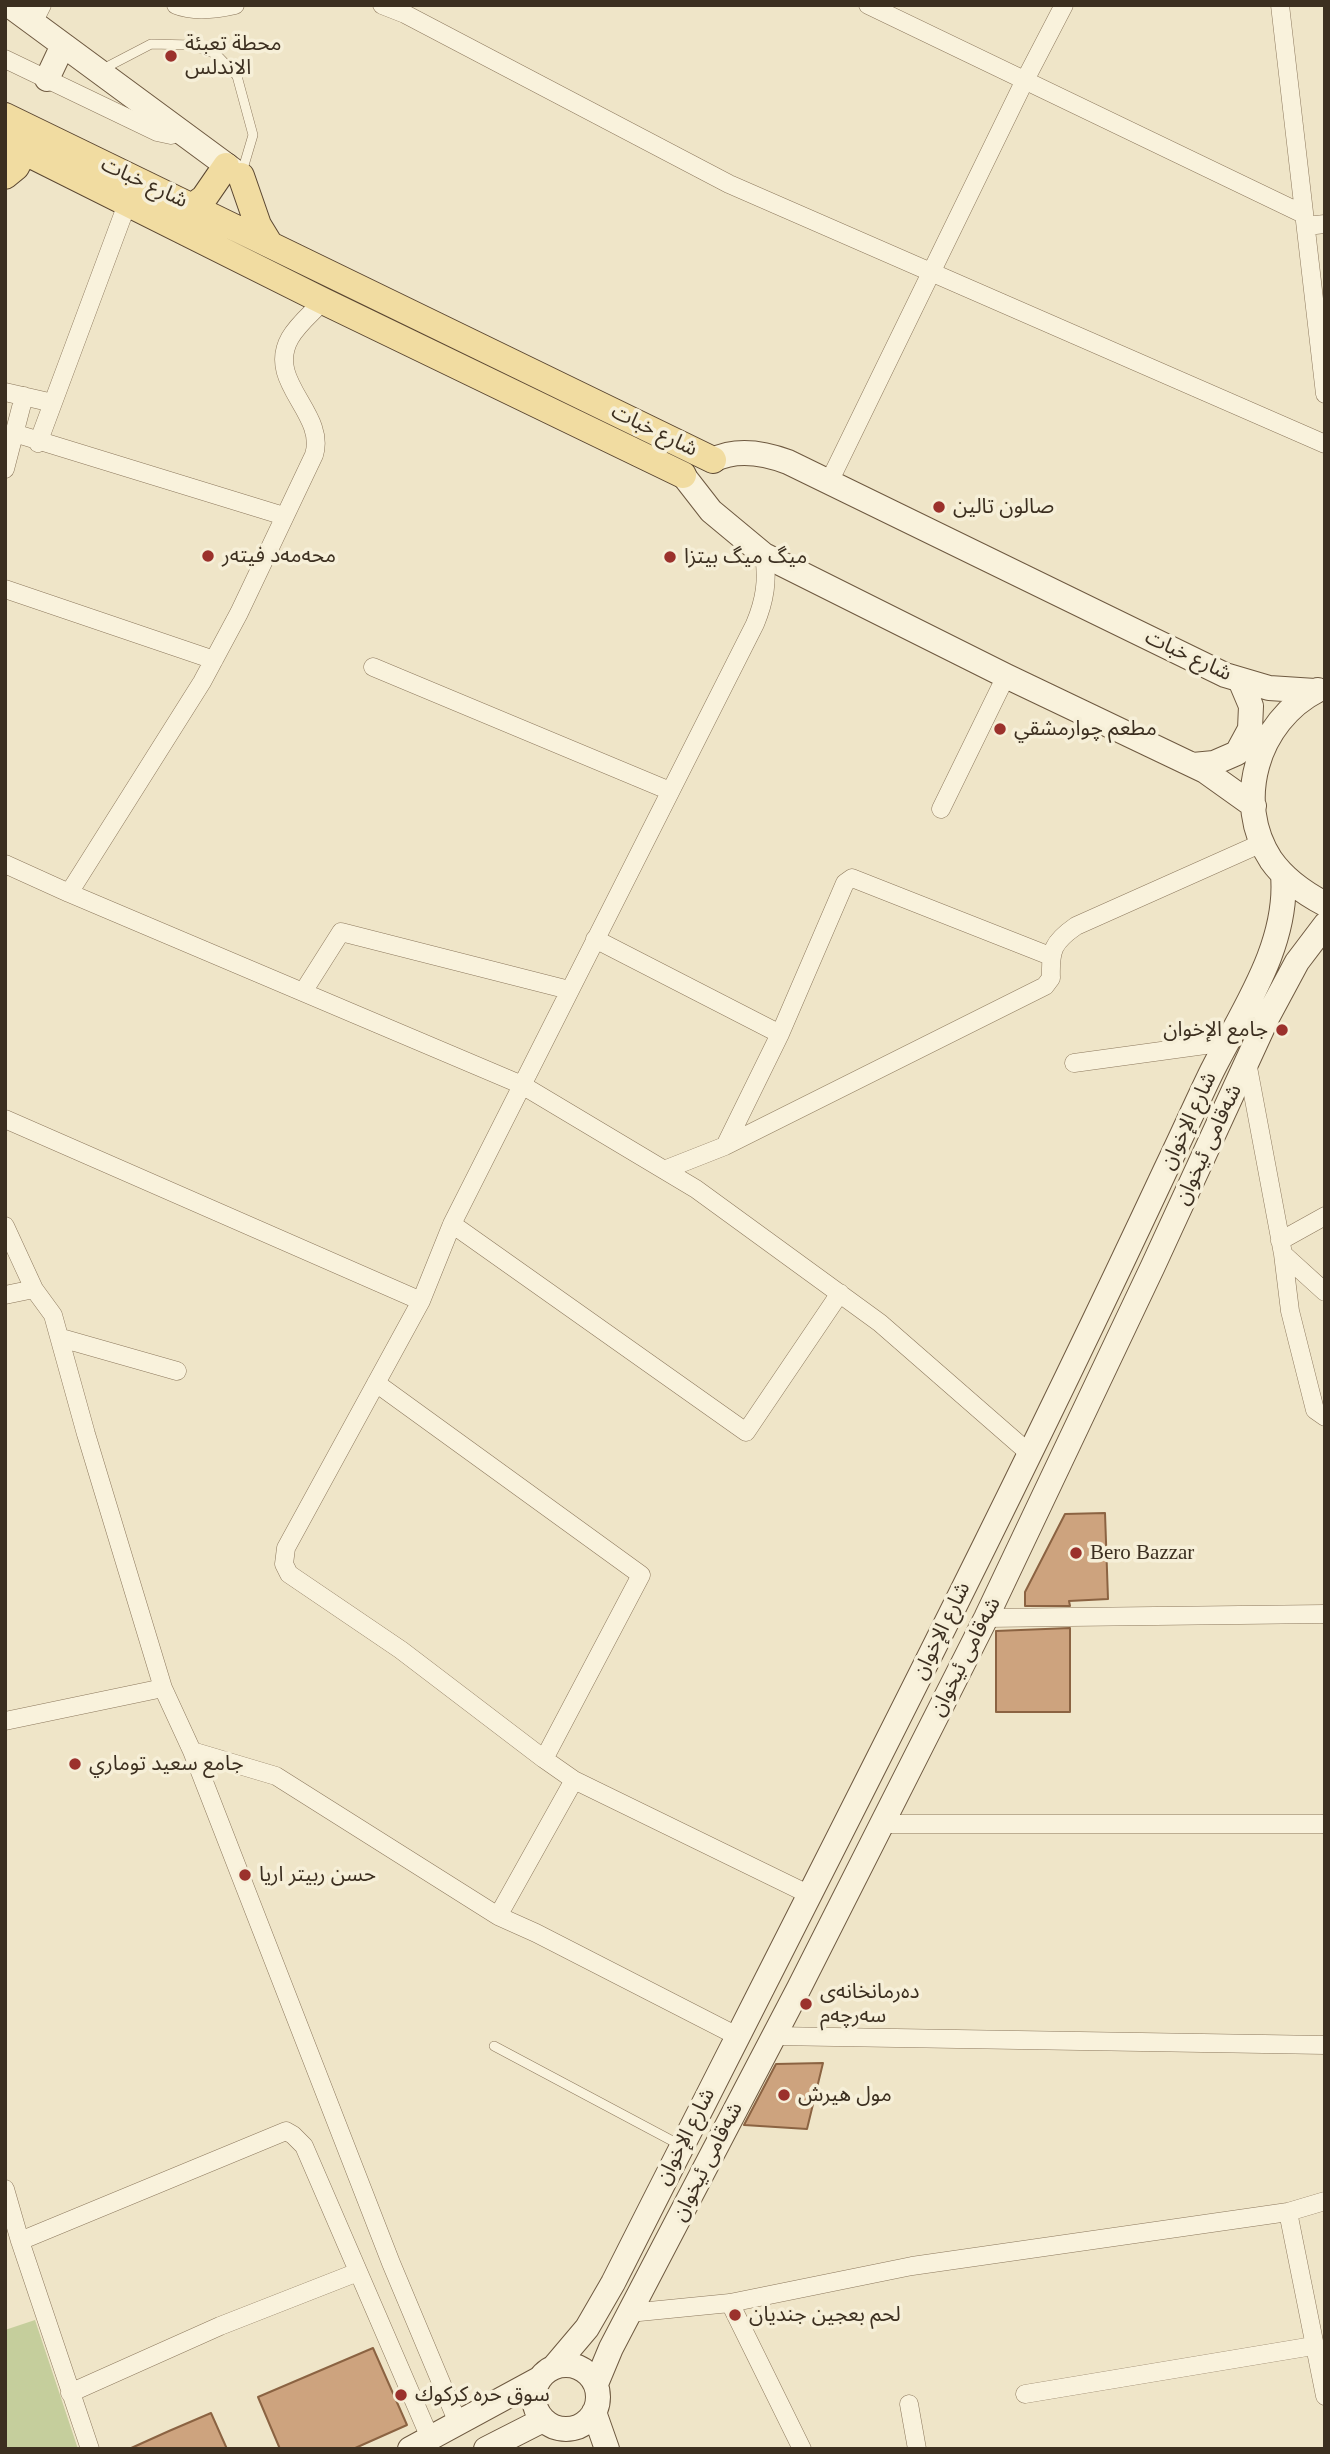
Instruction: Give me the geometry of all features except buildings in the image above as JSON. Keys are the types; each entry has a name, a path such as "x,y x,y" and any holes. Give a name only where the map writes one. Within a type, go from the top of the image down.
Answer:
{"main road":[{"path":"9,5 37,14 63,46 233,171 269,243"},
{"path":"47,79 63,46"},
{"name":"شارع خبات","path":"5,116 21,141 127,204 682,475 719,519 764,555 1006,676 1193,765 1254,806"},
{"path":"5,176 16,167 21,141"},
{"name":"شارع خبات","path":"21,141 193,206 713,460 731,453 757,454 788,462 1204,666 1269,688 1320,689"},
{"path":"193,206 233,171"},
{"path":"1193,765 1214,763 1237,753 1250,729 1251,706 1240,680"},
{"path":"1320,689 1297,703 1269,734 1254,774 1254,806 1262,843 1283,875 1296,887 1325,904"},
{"name":"شارع الإخوان","path":"547,2373 587,2328 601,2306 890,1736 1103,1306 1272,950 1279,932 1284,903 1283,875"},
{"path":"1279,932 1285,927 1300,926 1310,934 1318,933"},
{"name":"شەقامی ئیخوان","path":"596,2384 611,2348 774,2036 986,1618 1282,988 1318,933"},
{"path":"890,1736 919,1750"},
{"path":"420,2444 564,2364 583,2369 596,2384 597,2403 594,2412 580,2426 486,2449"},
{"path":"547,2373 534,2396 538,2413 558,2432"},
{"path":"594,2412 607,2449"}],"street":[{"path":"176,5 182,8 220,9 235,5"},
{"path":"382,5 411,10 729,184 1325,444"},
{"path":"869,5 1305,220 1325,224"},
{"path":"829,482 1064,5"},
{"path":"1285,7 1325,394"},
{"path":"5,59 157,132 171,135 180,131"},
{"path":"38,443 127,204"},
{"path":"69,894 154,761 214,660 239,614 318,444 315,427 289,383 284,359 286,349 297,329 323,302"},
{"path":"5,392 53,403"},
{"path":"5,469 24,396"},
{"path":"14,433 38,443 284,516"},
{"path":"764,555 766,590 762,608 452,1224 421,1301 286,1548 284,1564 289,1574 401,1650 573,1780 810,1895"},
{"path":"5,589 214,660"},
{"path":"373,667 670,791"},
{"path":"941,808 1006,676"},
{"path":"664,1170 725,1146 1045,986 1051,978 1050,956 1059,938 1076,926 1262,843"},
{"path":"5,864 69,894 522,1085 696,1189 840,1293 880,1323 1029,1453"},
{"path":"725,1146 780,1034 845,883 852,878 1050,956"},
{"path":"303,992 341,932 569,990"},
{"path":"595,939 780,1034"},
{"path":"1074,1063 1227,1042"},
{"path":"1247,1061 1282,1248 1290,1311 1315,1410 1325,1417"},
{"path":"5,1119 421,1301"},
{"path":"1282,1248 1325,1216"},
{"path":"452,1224 746,1432 840,1293"},
{"path":"5,1226 34,1289 53,1315 61,1338 86,1434 163,1688 192,1751 391,2263 458,2423"},
{"path":"1282,1248 1325,1292"},
{"path":"5,1296 34,1289"},
{"path":"61,1338 177,1371"},
{"path":"376,1384 641,1575 544,1759"},
{"path":"986,1618 1325,1614"},
{"path":"5,1721 163,1688"},
{"path":"192,1751 276,1776 498,1916 737,2036"},
{"path":"498,1916 573,1780"},
{"path":"881,1824 1325,1824"},
{"path":"774,2036 1325,2045"},
{"path":"20,2241 286,2131 304,2146 358,2272 420,2444"},
{"path":"5,2189 10,2221 20,2241 90,2449"},
{"path":"629,2313 730,2303 912,2266 1288,2211 1325,2202"},
{"path":"1288,2211 1325,2396"},
{"path":"70,2393 220,2326 358,2272"},
{"path":"730,2303 802,2449"},
{"path":"1025,2394 1313,2346"},
{"path":"909,2404 917,2449"}],"lane":[{"path":"98,71 151,44 192,45 216,54 237,76 253,135 233,171"},
{"path":"494,2046 682,2146"}],"green space":[{"path":"35,2320 78,2449 5,2449 5,2330"}],"place":[{"name":"محطة تعبئة الاندلس","path":"171,56"},
{"name":"صالون تالين","path":"939,507"},
{"name":"محەمەد فیتەر","path":"208,556"},
{"name":"ميگ ميگ بيتزا","path":"670,557"},
{"name":"مطعم چوارمشقي","path":"1000,729"},
{"name":"جامع الإخوان","path":"1282,1030"},
{"name":"Bero Bazzar","path":"1076,1553"},
{"name":"جامع سعيد توماري","path":"75,1764"},
{"name":"حسن ربيتر اريا","path":"245,1875"},
{"name":"دەرمانخانەی سەرچەم","path":"806,2004"},
{"name":"مول هيرش","path":"784,2095"},
{"name":"لحم بعجين جنديان","path":"735,2315"},
{"name":"سوق حره كركوك","path":"401,2395"}]}
